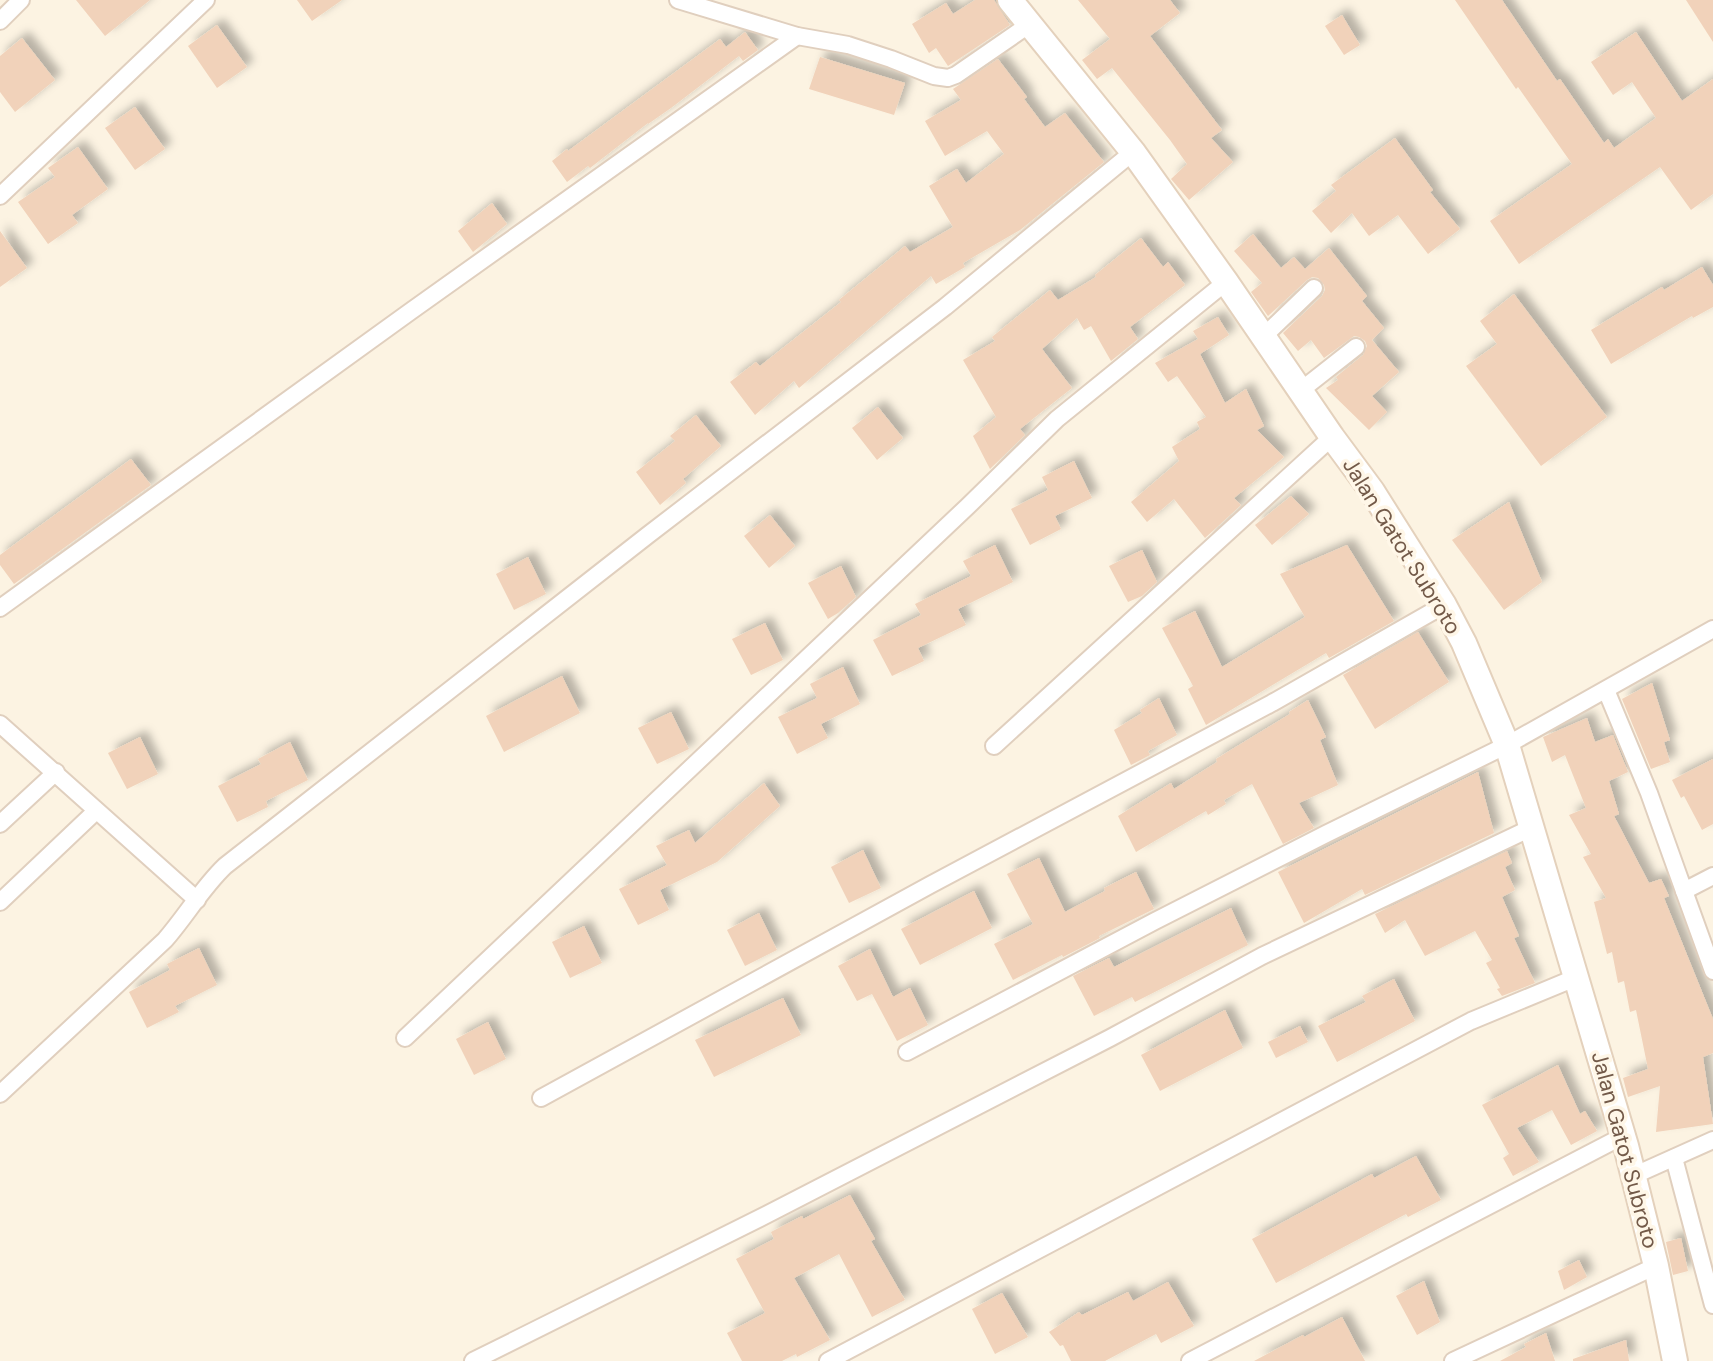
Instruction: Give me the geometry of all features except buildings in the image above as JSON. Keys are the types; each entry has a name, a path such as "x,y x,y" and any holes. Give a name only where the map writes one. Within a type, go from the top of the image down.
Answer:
{"street":[{"path":"0,21 21,0"},
{"path":"0,196 206,0"},
{"path":"678,0 797,36 848,45 926,74 948,78 1030,24"},
{"name":"Jalan Gatot Subroto","path":"1010,0 1133,152 1226,282 1372,491 1444,605 1464,643 1507,745 1635,1175 1675,1361"},
{"path":"0,608 797,36"},
{"path":"0,1094 165,940 215,875 798,418 945,307 1133,152"},
{"path":"405,1038 1057,419 1226,282"},
{"path":"1263,337 1314,288"},
{"path":"1300,391 1356,347"},
{"path":"994,746 1332,437"},
{"path":"541,1098 930,885 1272,703 1444,605"},
{"path":"907,1052 1170,914 1507,745 1713,629"},
{"path":"1606,690 1649,793 1713,971"},
{"path":"0,724 197,900"},
{"path":"0,824 56,772"},
{"path":"0,902 96,811"},
{"path":"473,1361 760,1218 1262,956 1531,828"},
{"path":"1684,891 1713,876"},
{"path":"828,1361 1471,1021 1575,978"},
{"path":"1190,1361 1623,1136"},
{"path":"1635,1175 1713,1140"},
{"path":"1674,1158 1713,1305"},
{"path":"1453,1361 1656,1266"}]}
